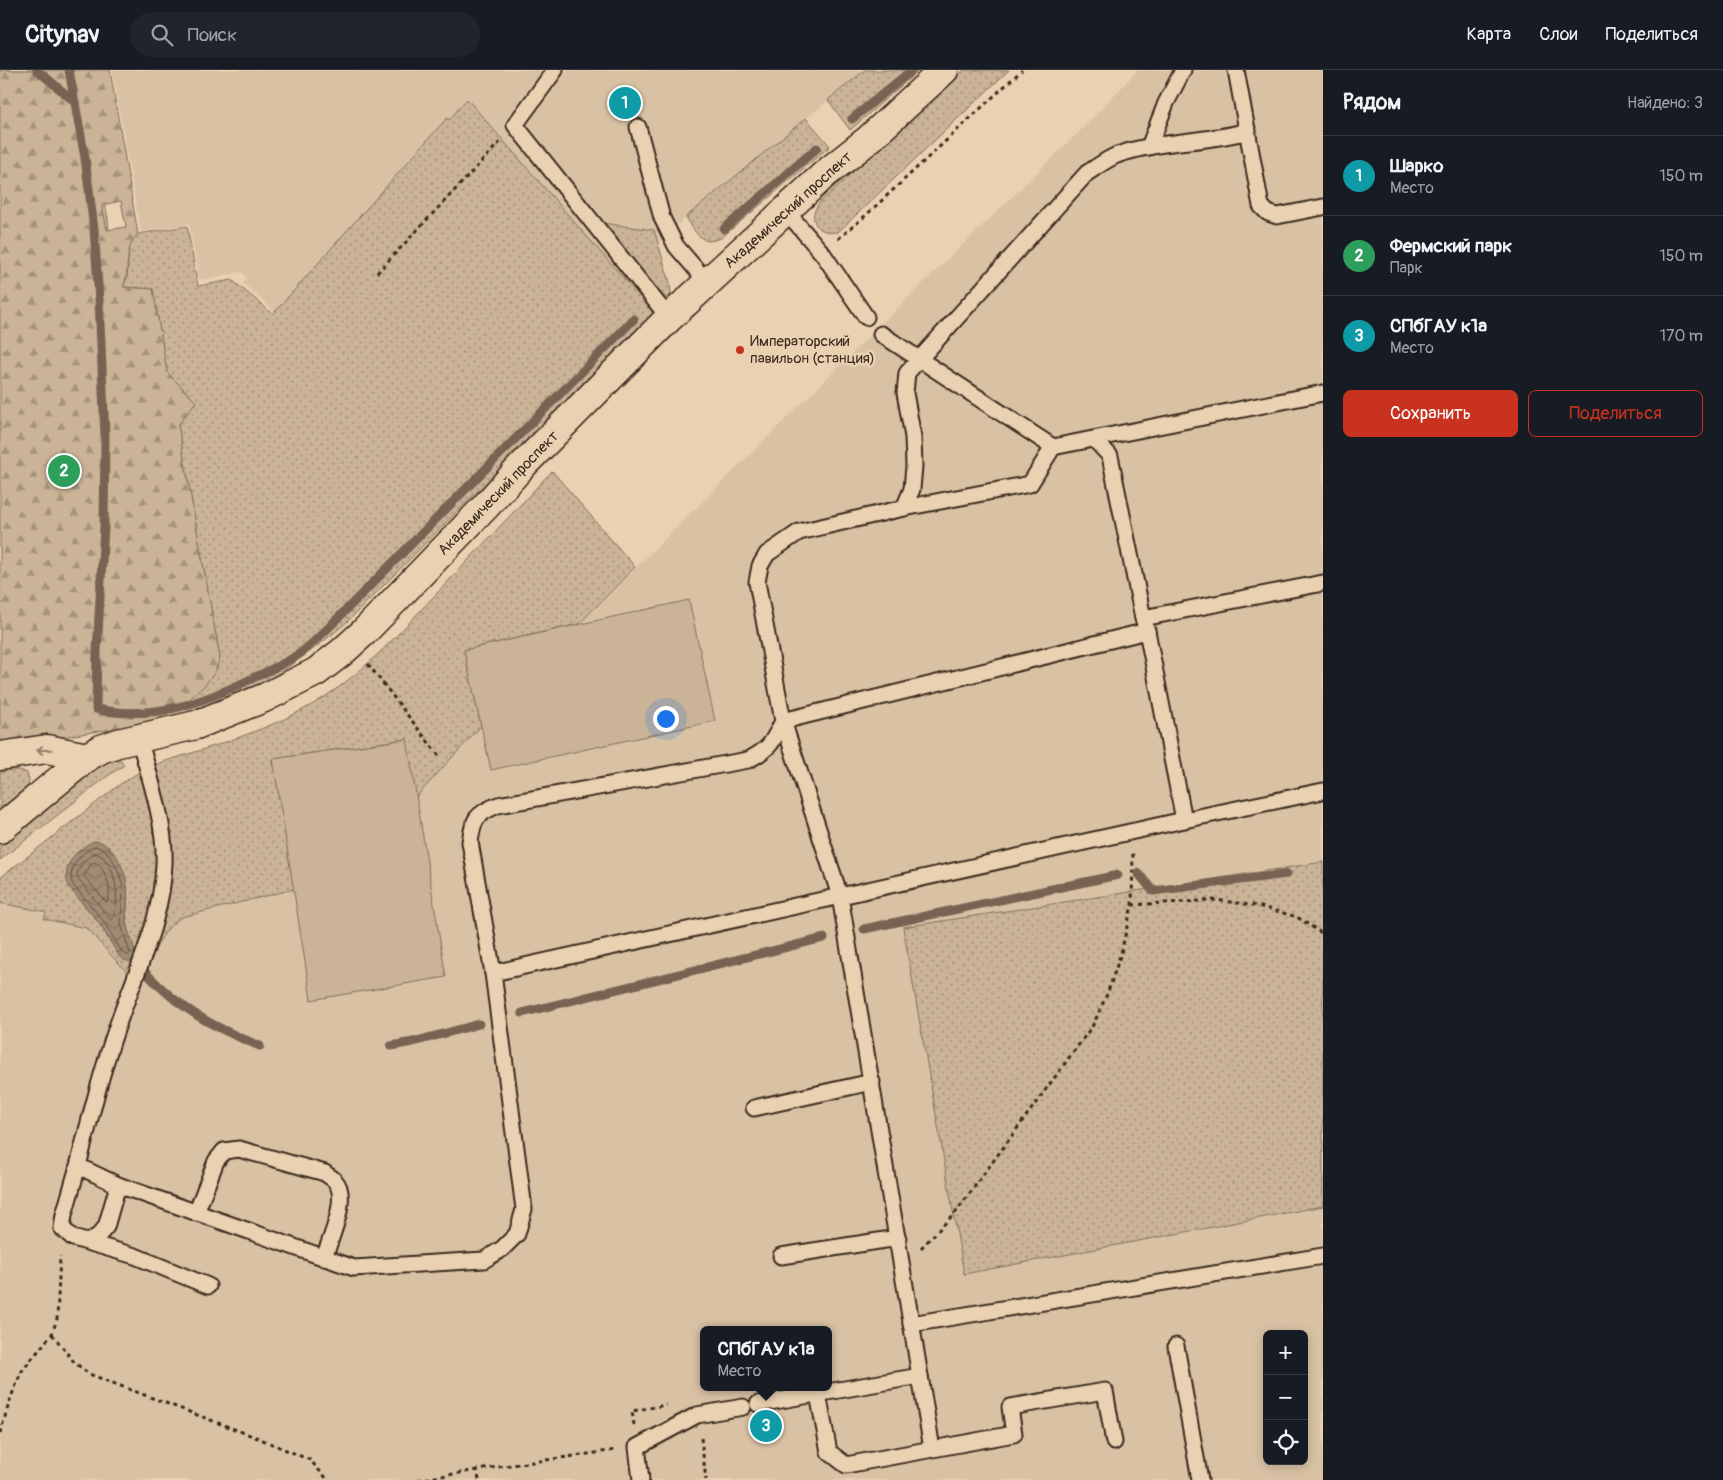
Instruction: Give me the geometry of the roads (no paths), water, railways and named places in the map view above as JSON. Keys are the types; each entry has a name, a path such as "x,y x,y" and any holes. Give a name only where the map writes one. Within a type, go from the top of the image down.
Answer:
{"street":[{"name":"Академический проспект","path":"0,829 87,757 101,749 196,725 264,698 316,672 342,652 364,632 485,508 522,466 669,318 825,174 868,140 944,70"},
{"path":"0,756 47,749 87,757"}],"lane":[{"path":"555,70 515,125 669,318"},
{"path":"1149,147 1166,103 1183,70"},
{"path":"1236,70 1262,206 1268,213 1277,216 1323,207"},
{"path":"638,127 662,218 676,246 707,282"},
{"path":"904,508 912,489 914,466 913,437 905,393 908,373 919,358 1087,173 1116,156 1149,147 1248,132"},
{"path":"786,211 823,254 866,317"},
{"path":"881,334 1053,447 1323,393"},
{"path":"1095,440 1110,456 1184,820"},
{"path":"932,1448 840,896 783,721 757,582 760,566 767,554 799,532 904,508 1030,484 1053,447"},
{"path":"78,1166 118,1185 354,1268 484,1260 502,1249 517,1234 524,1209 493,973 470,842 472,825 483,811 498,805 748,760 763,752 772,742 783,721 1145,625 1323,582"},
{"path":"139,738 159,814 165,862 162,888 152,932 124,1006 96,1091 62,1228 72,1238 135,1256 208,1286"},
{"path":"493,973 1323,791"},
{"path":"754,1108 872,1082"},
{"path":"196,1213 216,1161 224,1151 239,1149 325,1173 336,1181 340,1191 341,1205 324,1258"},
{"path":"88,1242 98,1236 106,1227 118,1185"},
{"path":"781,1256 898,1238"},
{"path":"912,1324 1323,1256"},
{"path":"1176,1346 1200,1480"},
{"path":"758,1404 920,1376"},
{"path":"818,1394 828,1452 846,1465 1014,1434 1010,1407 1105,1392 1114,1442"},
{"path":"640,1480 637,1447 698,1415 743,1407"}],"water":[{"path":"94,841 102,843 113,852 124,871 127,892 126,922 135,953 131,962 119,956 99,923 69,887 67,873 71,860 87,844"}],"waterway":[{"path":"37,70 75,102"},
{"path":"69,70 85,158 94,229 105,436 104,526 96,709 137,713 157,711 195,702 233,688 280,665 301,652 312,644 634,319"},
{"path":"852,119 912,70"},
{"path":"724,229 817,148"},
{"path":"1138,873 1153,891 1287,874"},
{"path":"864,929 1118,875"},
{"path":"522,1013 824,938"},
{"path":"145,972 172,997 198,1016 227,1032 260,1046"},
{"path":"391,1046 479,1024"}],"place":[{"name":"Шарко","path":"625,103"},
{"name":"Императорский павильон (станция)","path":"740,350"},
{"name":"Фермский парк","path":"64,471"},
{"name":"СПбГАУ к1а","path":"766,1426"}]}
